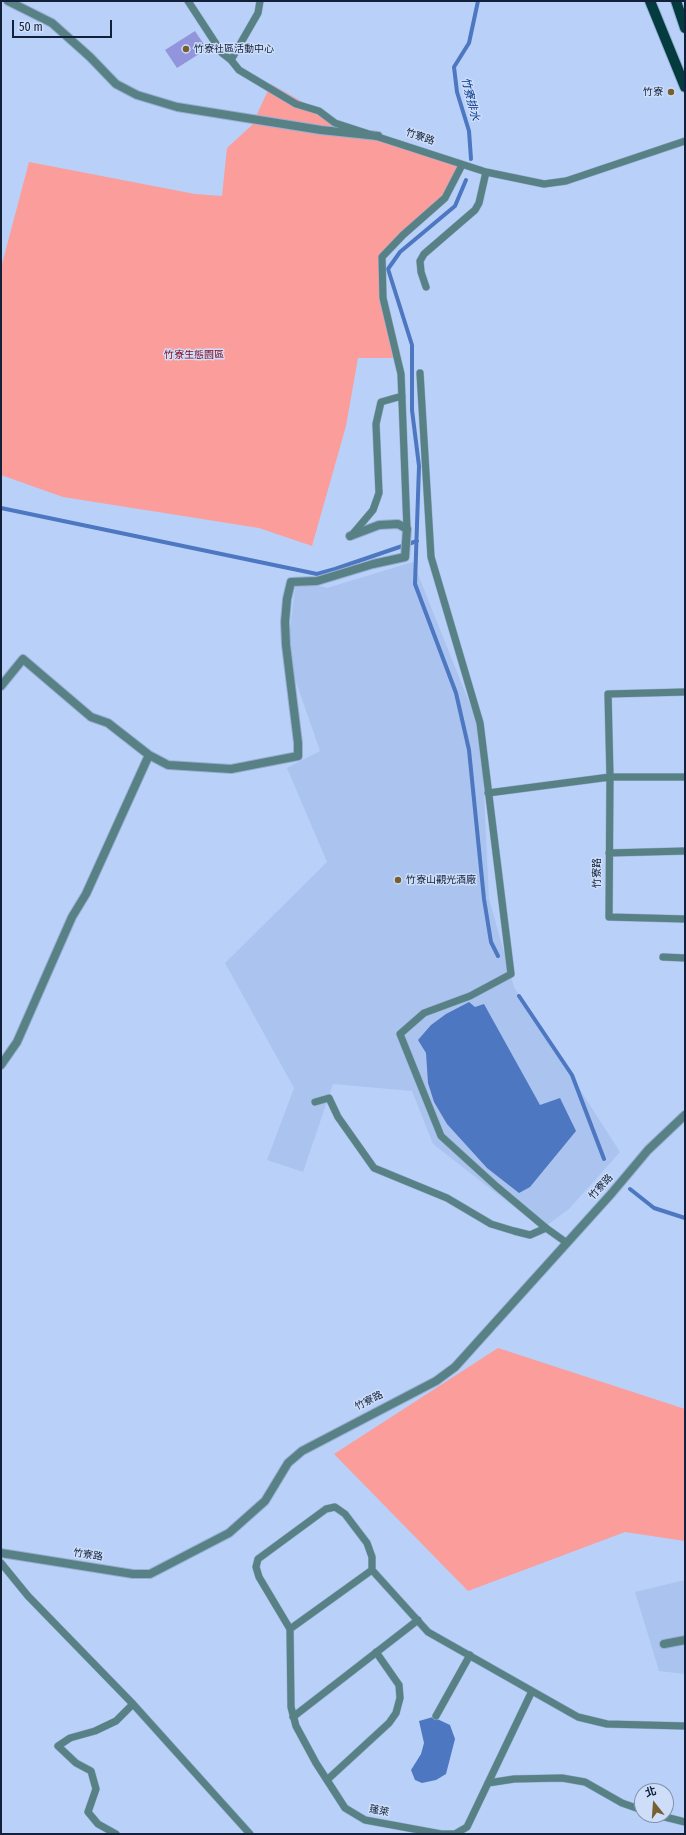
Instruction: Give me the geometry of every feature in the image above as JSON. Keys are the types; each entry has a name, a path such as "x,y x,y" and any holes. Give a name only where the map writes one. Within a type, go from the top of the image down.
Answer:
{"main road":[{"path":"650,1 685,87"},
{"path":"676,1 685,28"}],"street":[{"path":"8,1 52,22 90,57 116,84 137,95 184,108 321,130 378,136"},
{"path":"1,686 23,659 91,717 108,723 149,755 168,765 232,769 298,756 298,743 286,645 285,622 291,582 317,581 373,564 405,558 407,529 398,524 378,525 350,536"},
{"path":"1,1065 16,1042 72,917 86,894 149,755"},
{"name":"竹寮路","path":"1,1553 133,1574 150,1574 229,1533 265,1501 288,1464 302,1451 436,1381 455,1368 611,1194 648,1150 685,1115"},
{"path":"664,1644 685,1640"}],"lane":[{"name":"竹寮路","path":"188,1 222,53 231,60 239,70 296,104 319,111 335,123 486,172 544,184 566,181 685,141"},
{"path":"231,60 258,13 260,1"},
{"path":"407,529 401,374 383,298 382,257 403,235 445,198 462,165"},
{"path":"426,287 421,272 420,261 422,257 475,210 480,202 486,172"},
{"path":"420,373 431,557 480,722 511,974 470,996 424,1013 400,1034 441,1136 496,1186 546,1228 567,1242"},
{"path":"350,536 372,510 379,493 376,424 381,402 402,396"},
{"name":"竹寮路","path":"685,692 608,694 610,777 609,917 685,919"},
{"path":"488,793 610,777 685,777"},
{"path":"609,853 685,851"},
{"path":"663,957 685,958"},
{"path":"315,1102 329,1098 338,1117 374,1168 447,1198 491,1224 530,1235 546,1228"},
{"path":"372,1570 290,1629 259,1577 256,1567 258,1559 326,1509 335,1507 345,1514 367,1543 372,1557 372,1570 428,1632 578,1717 607,1724 685,1726"},
{"path":"1,1563 28,1596 133,1704 250,1834"},
{"path":"293,1717 418,1620"},
{"name":"蓬萊","path":"290,1629 291,1707 296,1726 345,1808 365,1820 441,1834 455,1834 467,1827 532,1691"},
{"path":"327,1780 389,1723 396,1713 400,1698 399,1686 376,1652"},
{"path":"436,1716 470,1656"},
{"path":"116,1834 98,1824 88,1812 96,1789 91,1771 76,1764 58,1746 70,1738 95,1731 116,1721 133,1704"},
{"path":"488,1783 514,1779 562,1778 584,1782 622,1803 634,1807"},
{"path":"674,1819 685,1822"}],"shaded area":[{"name":"竹寮山觀光酒廠","path":"413,562 481,732 489,899 514,987 620,1152 569,1209 542,1229 433,1144 412,1091 333,1084 303,1172 267,1160 294,1088 225,963 327,862 287,768 320,751 287,656 296,579 327,588"},
{"path":"685,1580 685,1674 659,1671 635,1592"}],"green space":[{"name":"竹寮生態園區","path":"271,84 331,118 458,167 445,198 382,257 383,298 391,328 393,358 358,358 346,426 312,546 259,528 63,497 1,475 1,268 29,162 195,194 222,196 227,148 252,125"},
{"path":"498,1348 685,1409 685,1541 625,1532 468,1591 334,1454"}],"water":[{"path":"469,1002 475,1007 484,1004 540,1105 560,1098 576,1131 530,1187 519,1193 487,1168 447,1124 434,1102 428,1083 426,1053 418,1040 431,1025 446,1014"},
{"path":"433,1717 450,1725 455,1739 446,1774 436,1780 422,1783 415,1780 411,1770 421,1754 424,1743 419,1721"}],"building":[{"name":"竹寮社區活動中心","path":"195,31 207,49 177,68 165,50"}],"waterway":[{"name":"竹寮排水","path":"471,159 469,131 457,92 454,67 469,43 478,1"},
{"path":"466,180 455,206 400,252 388,269 412,345 412,410 419,466 415,584 456,693 469,750 484,899 491,942 498,956"},
{"path":"1,508 317,574 417,541"},
{"path":"519,996 572,1075 604,1159"},
{"name":"竹寮排水","path":"630,1189 654,1208 685,1218"}],"place":[{"name":"竹寮社區活動中心","path":"186,49"},
{"name":"竹寮","path":"671,92"},
{"name":"竹寮山觀光酒廠","path":"398,880"}]}
